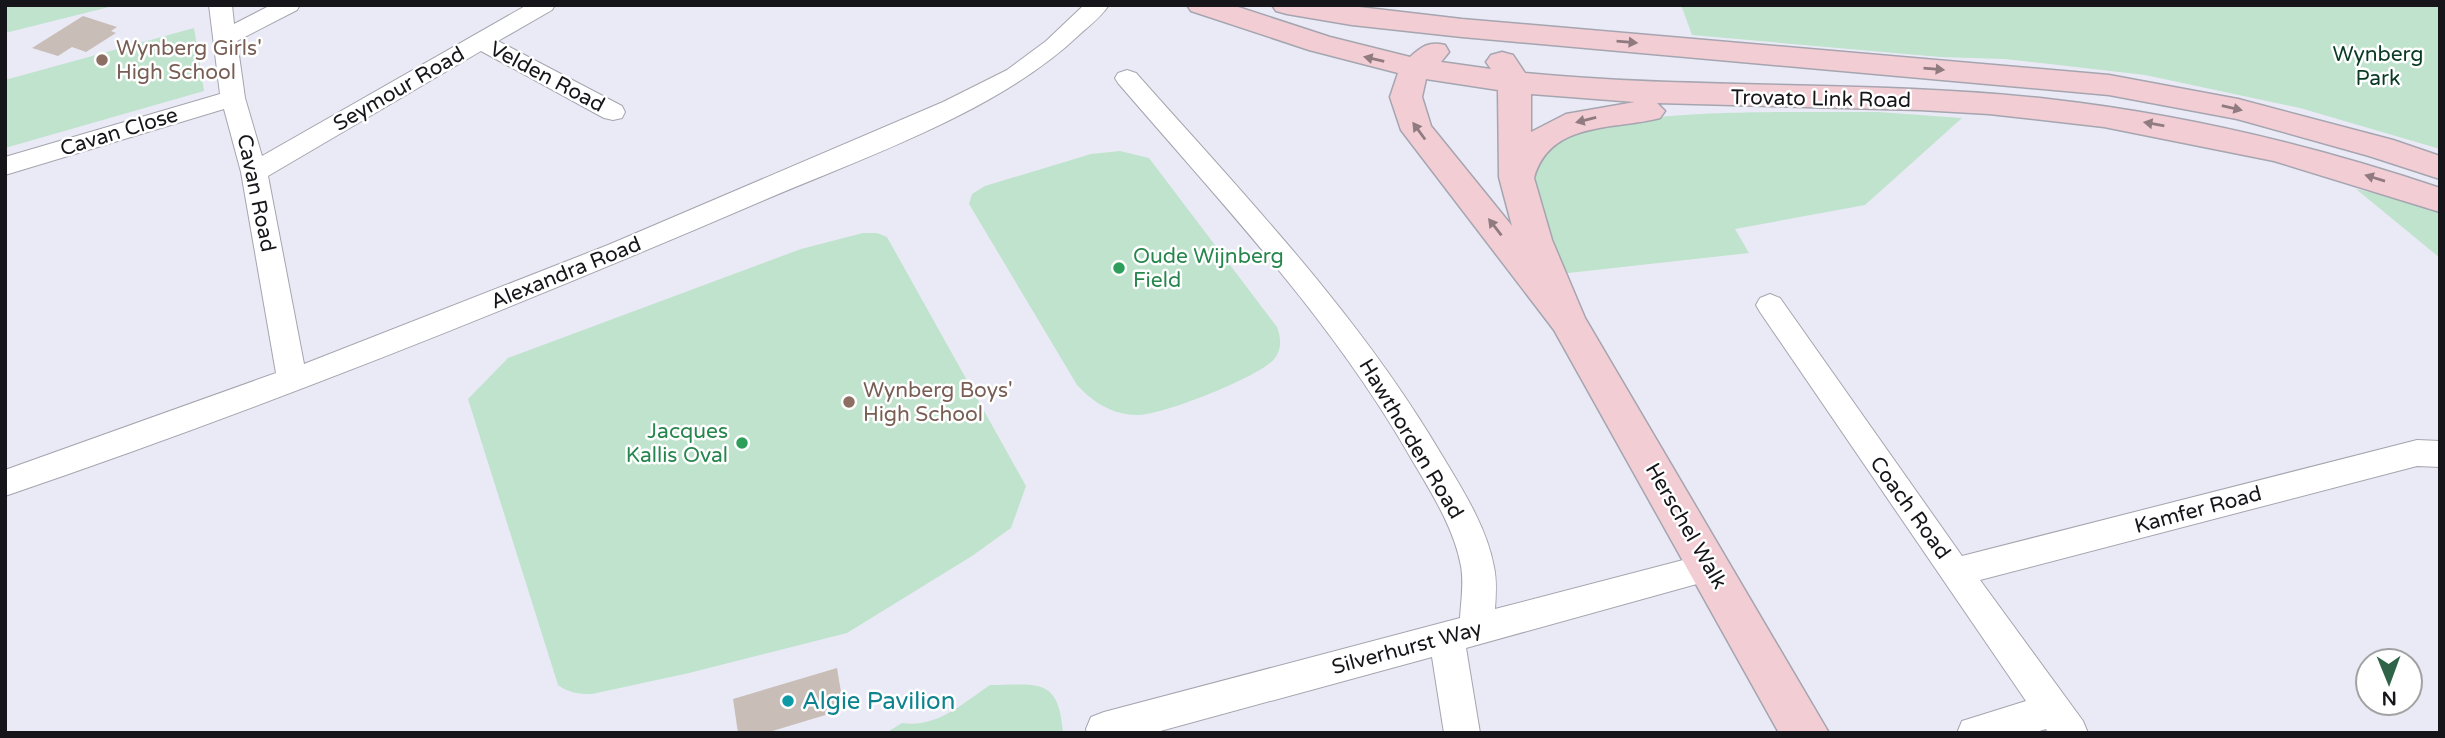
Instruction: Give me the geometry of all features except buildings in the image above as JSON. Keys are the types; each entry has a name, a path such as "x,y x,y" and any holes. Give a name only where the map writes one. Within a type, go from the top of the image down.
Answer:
{"main road":[{"name":"Trovato Link Road","path":"1202,5 1316,42 1417,68 1514,83 1691,96 1941,101 2113,117 2246,141 2323,161 2440,200"},
{"path":"1273,5 1294,15 1312,19 1457,36 1535,41 1581,38"},
{"name":"Trovato Link Road","path":"1287,5 1407,22 2122,87 2238,109 2381,148 2440,168"},
{"path":"1417,68 1457,36"},
{"path":"1457,36 1500,60 1514,83"},
{"name":"Herschel Walk","path":"1417,68 1406,85 1404,98 1417,130 1443,159 1567,320 1805,733"},
{"name":"Herschel Walk","path":"1514,83 1513,152 1517,177 1532,234 1567,320"},
{"path":"1517,177 1531,150 1541,140 1559,128 1580,122 1633,112 1777,104 1800,98"}],"street":[{"name":"Cavan Road","path":"220,5 233,98 254,172 292,380"},
{"path":"225,38 289,5"},
{"name":"Seymour Road","path":"254,172 544,5"},
{"name":"Alexandra Road","path":"5,483 292,380 618,252 952,108 1036,61 1098,5"},
{"name":"Velden Road","path":"481,42 613,113"},
{"name":"Hawthorden Road","path":"1127,78 1345,331 1385,386 1434,469 1476,558 1479,583 1462,634 1462,733"},
{"name":"Cavan Close","path":"5,166 233,98"},
{"name":"Coach Road","path":"1770,305 1904,503 1957,572 2062,721 1975,733"},
{"name":"Kamfer Road","path":"1957,572 2417,453 2440,454"},
{"name":"Silverhurst Way","path":"1104,729 1710,567"}],"green space":[{"path":"5,5 117,5 5,33"},
{"name":"Wynberg Park","path":"1681,5 2440,5 2440,149 2300,108 2145,75 2005,59 1940,57 1692,35"},
{"path":"194,28 204,91 5,148 5,80"},
{"path":"1786,112 1878,112 1962,118 1865,205 1735,229 1749,253 1559,274 1535,189 1535,165 1547,147 1572,134 1607,124 1647,118"},
{"name":"Oude Wijnberg Field","path":"1120,151 1149,158 1277,327 1280,339 1275,358 1252,375 1188,402 1150,414 1120,413 1104,407 1077,385 969,204 972,194 985,186 1091,154"},
{"path":"2356,189 2440,213 2440,258"},
{"name":"Jacques Kallis Oval","path":"863,233 877,233 887,237 1026,486 1011,528 972,556 847,633 689,673 592,694 566,690 558,685 468,399 508,358 801,249"},
{"path":"990,685 1033,685 1051,693 1057,701 1063,733 886,733 902,723 927,722 949,713"}],"place":[{"name":"Wynberg Girls' High School","path":"102,60"},
{"name":"Oude Wijnberg Field","path":"1119,268"},
{"name":"Wynberg Boys' High School","path":"849,402"},
{"name":"Jacques Kallis Oval","path":"742,443"},
{"name":"Algie Pavilion","path":"788,701"}]}
